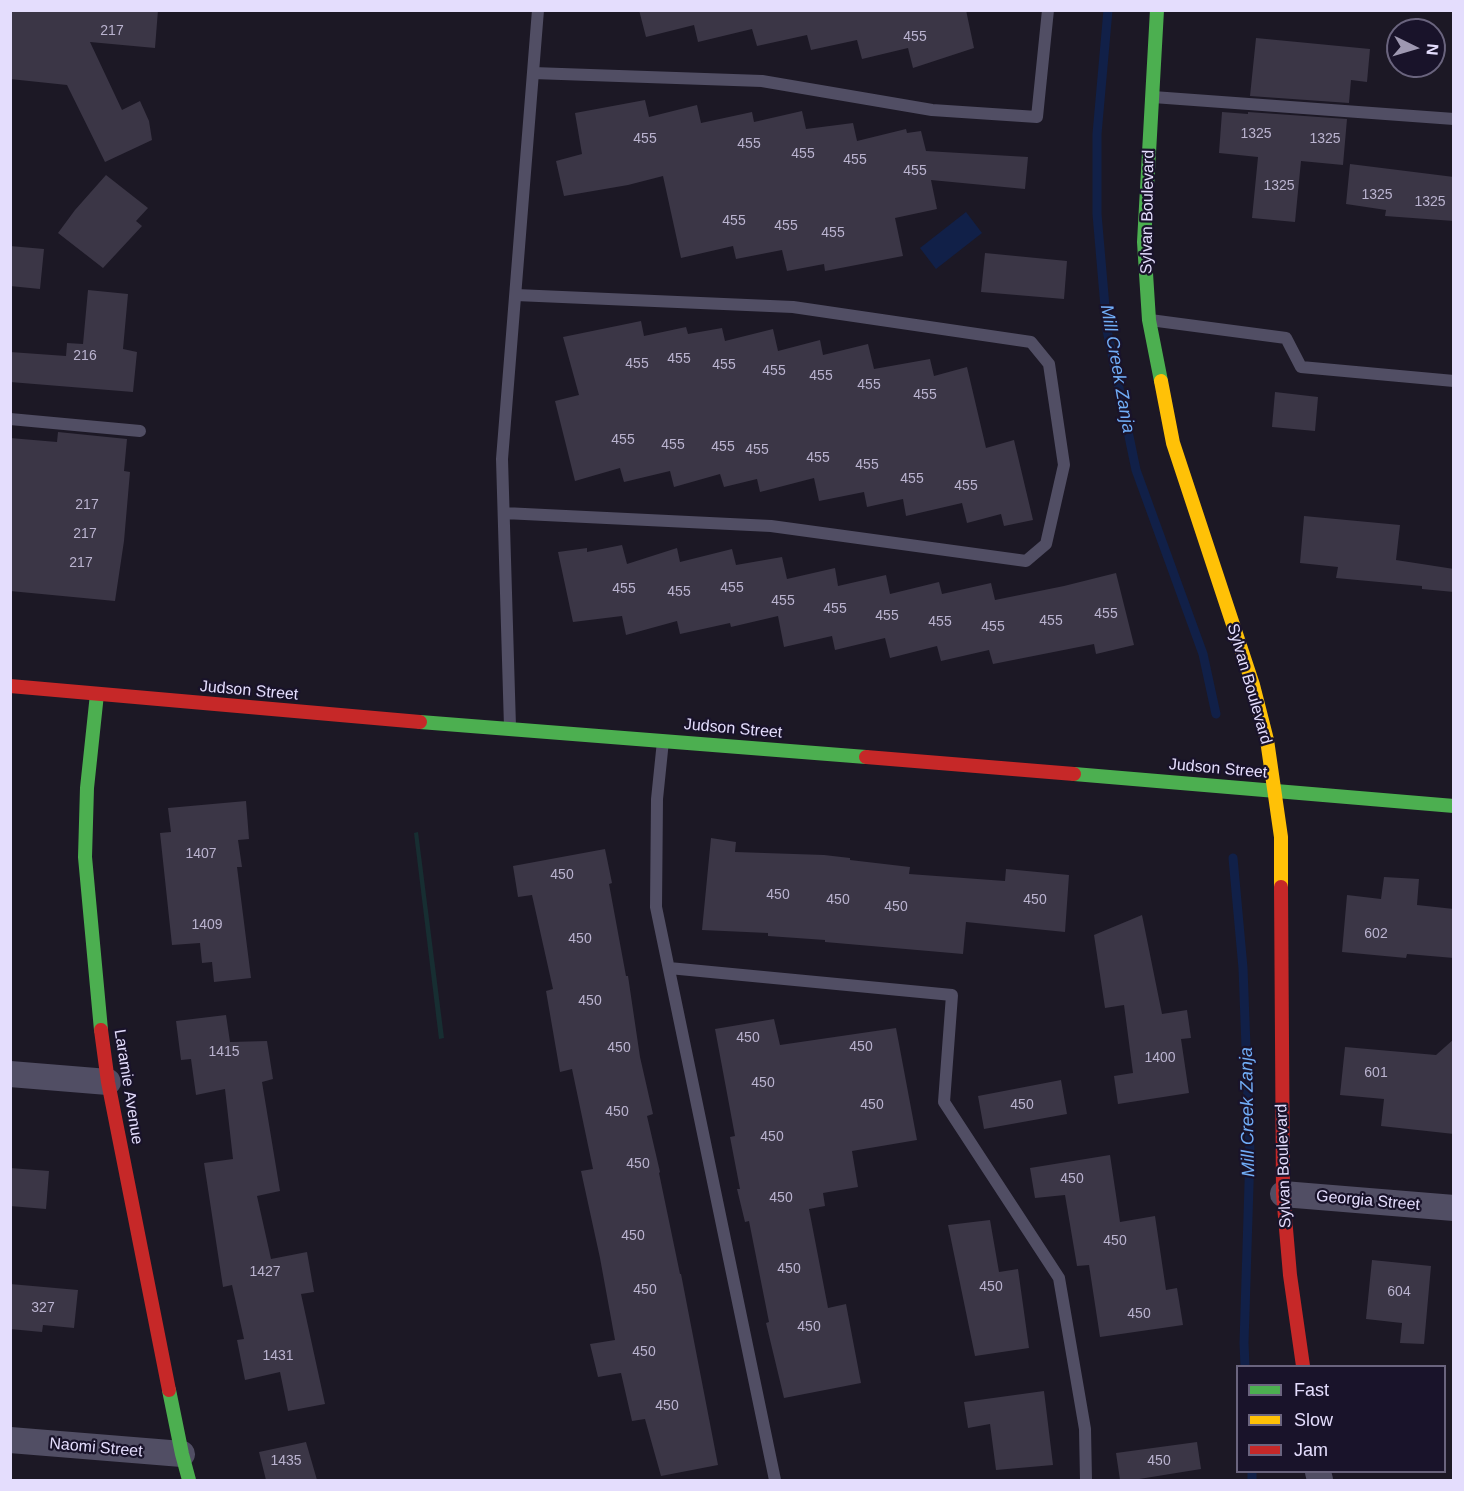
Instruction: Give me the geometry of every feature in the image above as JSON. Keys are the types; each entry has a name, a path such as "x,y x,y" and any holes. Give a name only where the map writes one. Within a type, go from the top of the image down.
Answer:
{"street":[{"name":"Sylvan Boulevard","path":"1157,10 1144,242 1149,320 1173,442 1253,685 1267,740 1275,790 1281,837 1283,1194 1290,1275 1303,1365"},
{"name":"Judson Street","path":"10,686 1454,806"},
{"name":"Laramie Avenue","path":"97,694 87,788 85,857 98,1004 108,1082 189,1480"},
{"path":"10,1074 108,1082"},
{"name":"Georgia Street","path":"1283,1194 1454,1208"},
{"name":"Naomi Street","path":"10,1440 182,1454"}],"lane":[{"path":"510,728 502,459 538,10"},
{"path":"533,73 762,81 932,110 1037,117 1048,10"},
{"path":"1152,97 1454,119"},
{"path":"504,513 771,526 1026,561 1046,544 1064,465 1049,364 1031,342 793,307 516,295"},
{"path":"1149,320 1286,338 1301,367 1454,381"},
{"path":"10,419 140,431"},
{"path":"663,740 657,799 656,907 775,1480"},
{"path":"669,968 952,996 944,1102 1059,1278 1085,1430 1086,1480"}],"green space":[{"path":"418,832 444,1038 439,1039 414,833"}],"water":[{"path":"966,212 982,233 936,269 920,248"}],"building":[{"path":"10,10 158,10 155,48 90,42 122,110 140,101 149,121 152,140 105,162 67,85 10,79"},
{"path":"639,10 966,10 974,48 913,68 908,48 862,59 857,40 811,50 807,35 757,46 752,29 698,42 694,25 646,37"},
{"path":"1256,38 1370,49 1367,82 1351,80 1349,103 1250,96"},
{"path":"645,100 649,117 697,105 701,123 752,112 754,122 802,111 806,129 853,123 857,141 906,129 907,133 921,131 926,151 1028,157 1025,189 931,180 937,209 895,218 903,256 825,271 824,264 787,271 782,250 736,259 733,246 681,258 663,176 628,185 564,196 556,161 582,154 575,113"},
{"path":"1222,112 1347,119 1343,165 1301,161 1295,222 1252,218 1258,157 1219,153"},
{"path":"1350,164 1454,177 1454,221 1385,216 1386,210 1346,204"},
{"path":"106,175 148,208 136,221 142,226 103,268 58,233"},
{"path":"10,246 44,249 40,289 10,286"},
{"path":"985,253 1067,261 1064,299 981,292"},
{"path":"88,290 128,294 123,349 137,352 133,392 10,382 10,352 66,356 67,343 83,344"},
{"path":"641,321 644,336 686,327 688,334 722,328 725,341 773,329 778,351 820,340 823,355 868,344 874,369 930,359 934,376 967,367 986,448 1014,440 1033,520 1004,526 1001,514 967,523 962,503 906,516 903,499 867,507 864,492 819,501 814,478 760,492 757,479 724,487 720,474 674,487 670,471 624,482 620,468 575,481 555,401 579,395 563,337"},
{"path":"1275,392 1318,397 1315,431 1272,427"},
{"path":"58,432 127,439 124,471 130,472 124,541 115,601 10,591 10,438 57,442"},
{"path":"1304,516 1400,525 1396,560 1454,569 1454,592 1422,589 1422,586 1336,578 1338,567 1300,563"},
{"path":"622,545 627,564 677,548 680,562 732,549 736,565 782,557 787,579 835,568 838,586 886,575 890,594 939,582 942,594 991,583 995,600 1116,573 1134,645 1096,654 1094,644 993,664 989,650 941,661 937,646 890,658 885,638 835,650 832,636 784,647 778,616 731,627 730,623 680,634 677,621 626,635 622,616 573,622 558,552 587,548 587,552"},
{"path":"246,801 249,839 238,840 242,867 237,867 251,978 214,982 212,962 202,963 200,943 172,945 160,833 171,832 168,808"},
{"path":"711,838 736,842 735,852 850,858 850,860 910,867 909,874 1005,881 1006,869 1069,875 1065,932 966,922 963,954 768,936 768,933 702,930"},
{"path":"605,849 612,883 609,884 626,976 628,976 640,1057 653,1114 647,1116 681,1274 718,1465 661,1476 645,1419 632,1421 621,1373 598,1377 590,1344 615,1340 581,1171 593,1169 572,1069 560,1072 546,991 553,989 532,895 518,897 513,866"},
{"path":"1384,877 1419,879 1417,905 1454,909 1454,958 1407,954 1406,958 1342,952 1347,895 1381,899"},
{"path":"1142,915 1162,1014 1187,1010 1191,1038 1181,1039 1189,1093 1118,1104 1114,1076 1133,1073 1124,1005 1105,1008 1094,935"},
{"path":"226,1015 230,1042 267,1041 273,1079 262,1082 280,1191 257,1196 271,1259 307,1252 314,1292 301,1294 325,1404 288,1411 280,1372 245,1380 237,1340 244,1339 232,1285 223,1287 204,1163 233,1159 225,1089 196,1095 191,1059 181,1060 176,1021"},
{"path":"774,1019 780,1045 896,1028 917,1140 852,1151 858,1187 823,1193 825,1206 809,1209 828,1308 846,1304 861,1383 784,1398 766,1323 769,1322 749,1221 745,1222 737,1189 740,1189 730,1137 735,1136 715,1029"},
{"path":"1454,1039 1454,1134 1381,1126 1384,1099 1340,1095 1345,1047 1436,1055"},
{"path":"1061,1080 1067,1114 984,1129 978,1096"},
{"path":"1110,1155 1120,1222 1155,1216 1166,1290 1177,1288 1183,1325 1100,1337 1089,1265 1077,1266 1065,1195 1035,1198 1030,1168"},
{"path":"10,1168 49,1171 46,1209 10,1206"},
{"path":"990,1220 999,1272 1018,1269 1029,1348 975,1356 948,1225"},
{"path":"1372,1260 1431,1266 1424,1344 1400,1343 1402,1323 1366,1319"},
{"path":"10,1284 78,1290 74,1328 43,1325 42,1332 10,1329"},
{"path":"1044,1391 1053,1465 996,1470 990,1424 968,1428 964,1402"},
{"path":"306,1442 317,1480 266,1480 259,1452"},
{"path":"1197,1442 1201,1469 1120,1480 1116,1453"}],"waterway":[{"name":"Mill Creek Zanja","path":"1108,10 1097,134 1097,214 1107,330 1136,470 1203,654 1216,714"},
{"name":"Mill Creek Zanja","path":"1233,858 1243,968 1250,1153 1245,1365"},
{"name":"Mill Creek Zanja","path":"1252,1473 1252,1480"}],"traffic: fast":[{"path":"1157,10 1144,242 1149,320 1161,381"},
{"path":"97,694 87,788 85,857 101,1030"},
{"path":"420,722 866,757"},
{"path":"1074,774 1454,806"},
{"path":"169,1390 189,1480"}],"traffic: slow":[{"path":"1161,381 1173,443 1253,685 1267,740 1281,837 1281,887"}],"traffic: jam":[{"path":"10,686 420,722"},
{"path":"866,757 1074,774"},
{"path":"1281,887 1283,1194 1290,1275 1303,1365"},
{"path":"101,1030 108,1082 169,1390"}]}
